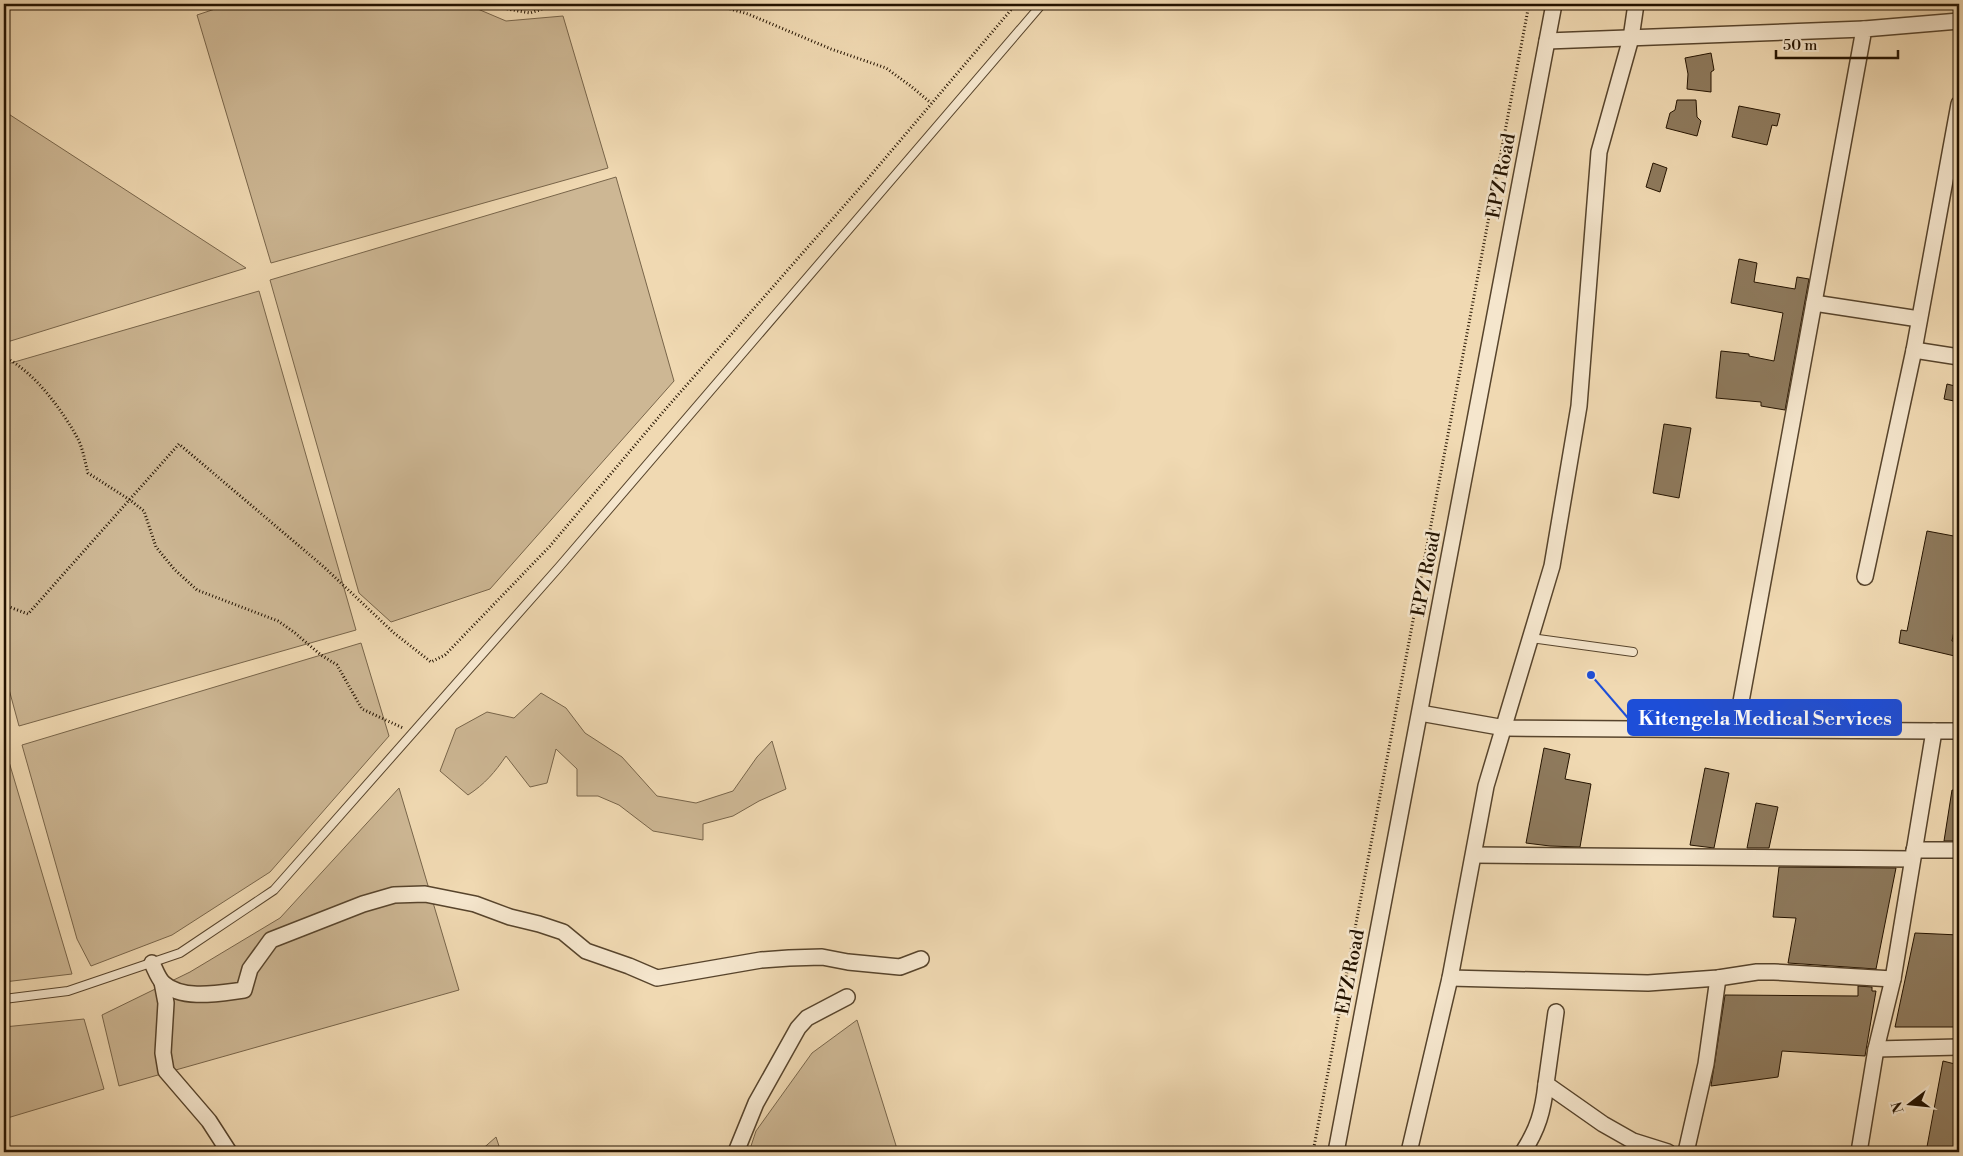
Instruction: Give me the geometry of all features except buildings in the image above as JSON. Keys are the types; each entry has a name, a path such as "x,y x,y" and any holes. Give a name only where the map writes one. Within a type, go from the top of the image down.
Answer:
{"street":[{"name":"EPZ Road","path":"1336,1152 1554,4"},
{"path":"1409,1152 1450,978 1486,786 1505,728 1552,566 1579,406 1599,152 1632,38 1636,4"},
{"path":"1547,41 1864,29 1959,21"},
{"path":"1736,729 1864,29"},
{"path":"1865,577 1914,350 1959,104"},
{"path":"1814,303 1919,319"},
{"path":"1914,350 1959,357"},
{"path":"1420,712 1505,728 1959,731"},
{"path":"1859,1152 1876,1049 1893,979 1934,731"},
{"path":"1474,855 1913,854 1959,850"},
{"path":"162,982 175,992 223,993 244,990 250,969 271,940 363,904 394,895 425,894 475,904 562,932 586,951 657,978 738,963 780,958 822,957 848,962 900,967 921,959"},
{"path":"152,963 162,982 166,1003 162,1053 166,1071 176,1085 209,1121 229,1152"},
{"path":"1450,978 1648,983 1774,972 1893,979"},
{"path":"1686,1152 1706,1064 1718,978"},
{"path":"736,1152 756,1104 798,1028 806,1018 847,997"},
{"path":"1524,1152 1537,1127 1543,1110 1556,1012"},
{"path":"1876,1049 1959,1047"},
{"path":"1546,1084 1603,1124 1633,1141 1668,1152"}],"lane":[{"path":"4,999 68,991 180,953 274,890 566,558 1042,4"},
{"path":"1531,638 1633,652"}],"path":[{"path":"494,4 502,8 530,13 558,4"},
{"path":"713,4 748,14 831,50 886,68 912,86 931,103"},
{"path":"4,605 28,614 179,444 324,567 401,639 431,662 445,655 550,546 663,412 1016,4"},
{"path":"1313,1152 1529,4"},
{"path":"4,357 14,362 44,390 79,441 88,473 144,511 156,547 174,569 197,590 278,621 320,655 337,665 362,709 384,721 413,732"}],"shaded area":[{"path":"230,4 466,4 506,21 563,16 608,168 271,263 197,15"},
{"path":"4,111 246,268 4,343"},
{"path":"616,177 674,381 490,589 391,622 359,593 270,280"},
{"path":"259,291 356,630 19,726 4,671 4,365"},
{"path":"361,643 389,736 270,872 172,935 91,966 77,939 22,745"},
{"path":"541,693 566,708 585,733 622,757 657,796 696,803 733,791 757,757 772,741 786,789 759,801 733,816 703,824 703,840 653,831 619,805 598,796 577,796 577,769 556,749 547,783 530,787 506,756 480,787 468,795 440,771 456,729 487,712 514,718"},
{"path":"4,745 72,974 4,982"},
{"path":"399,788 459,990 119,1086 102,1015 190,972 280,918"},
{"path":"84,1019 104,1089 4,1119 4,1027"},
{"path":"857,1020 898,1152 749,1152 756,1131 812,1053"},
{"path":"496,1137 501,1152 479,1152"}],"place":[{"name":"Kitengela Medical Services","path":"1591,675"}]}
